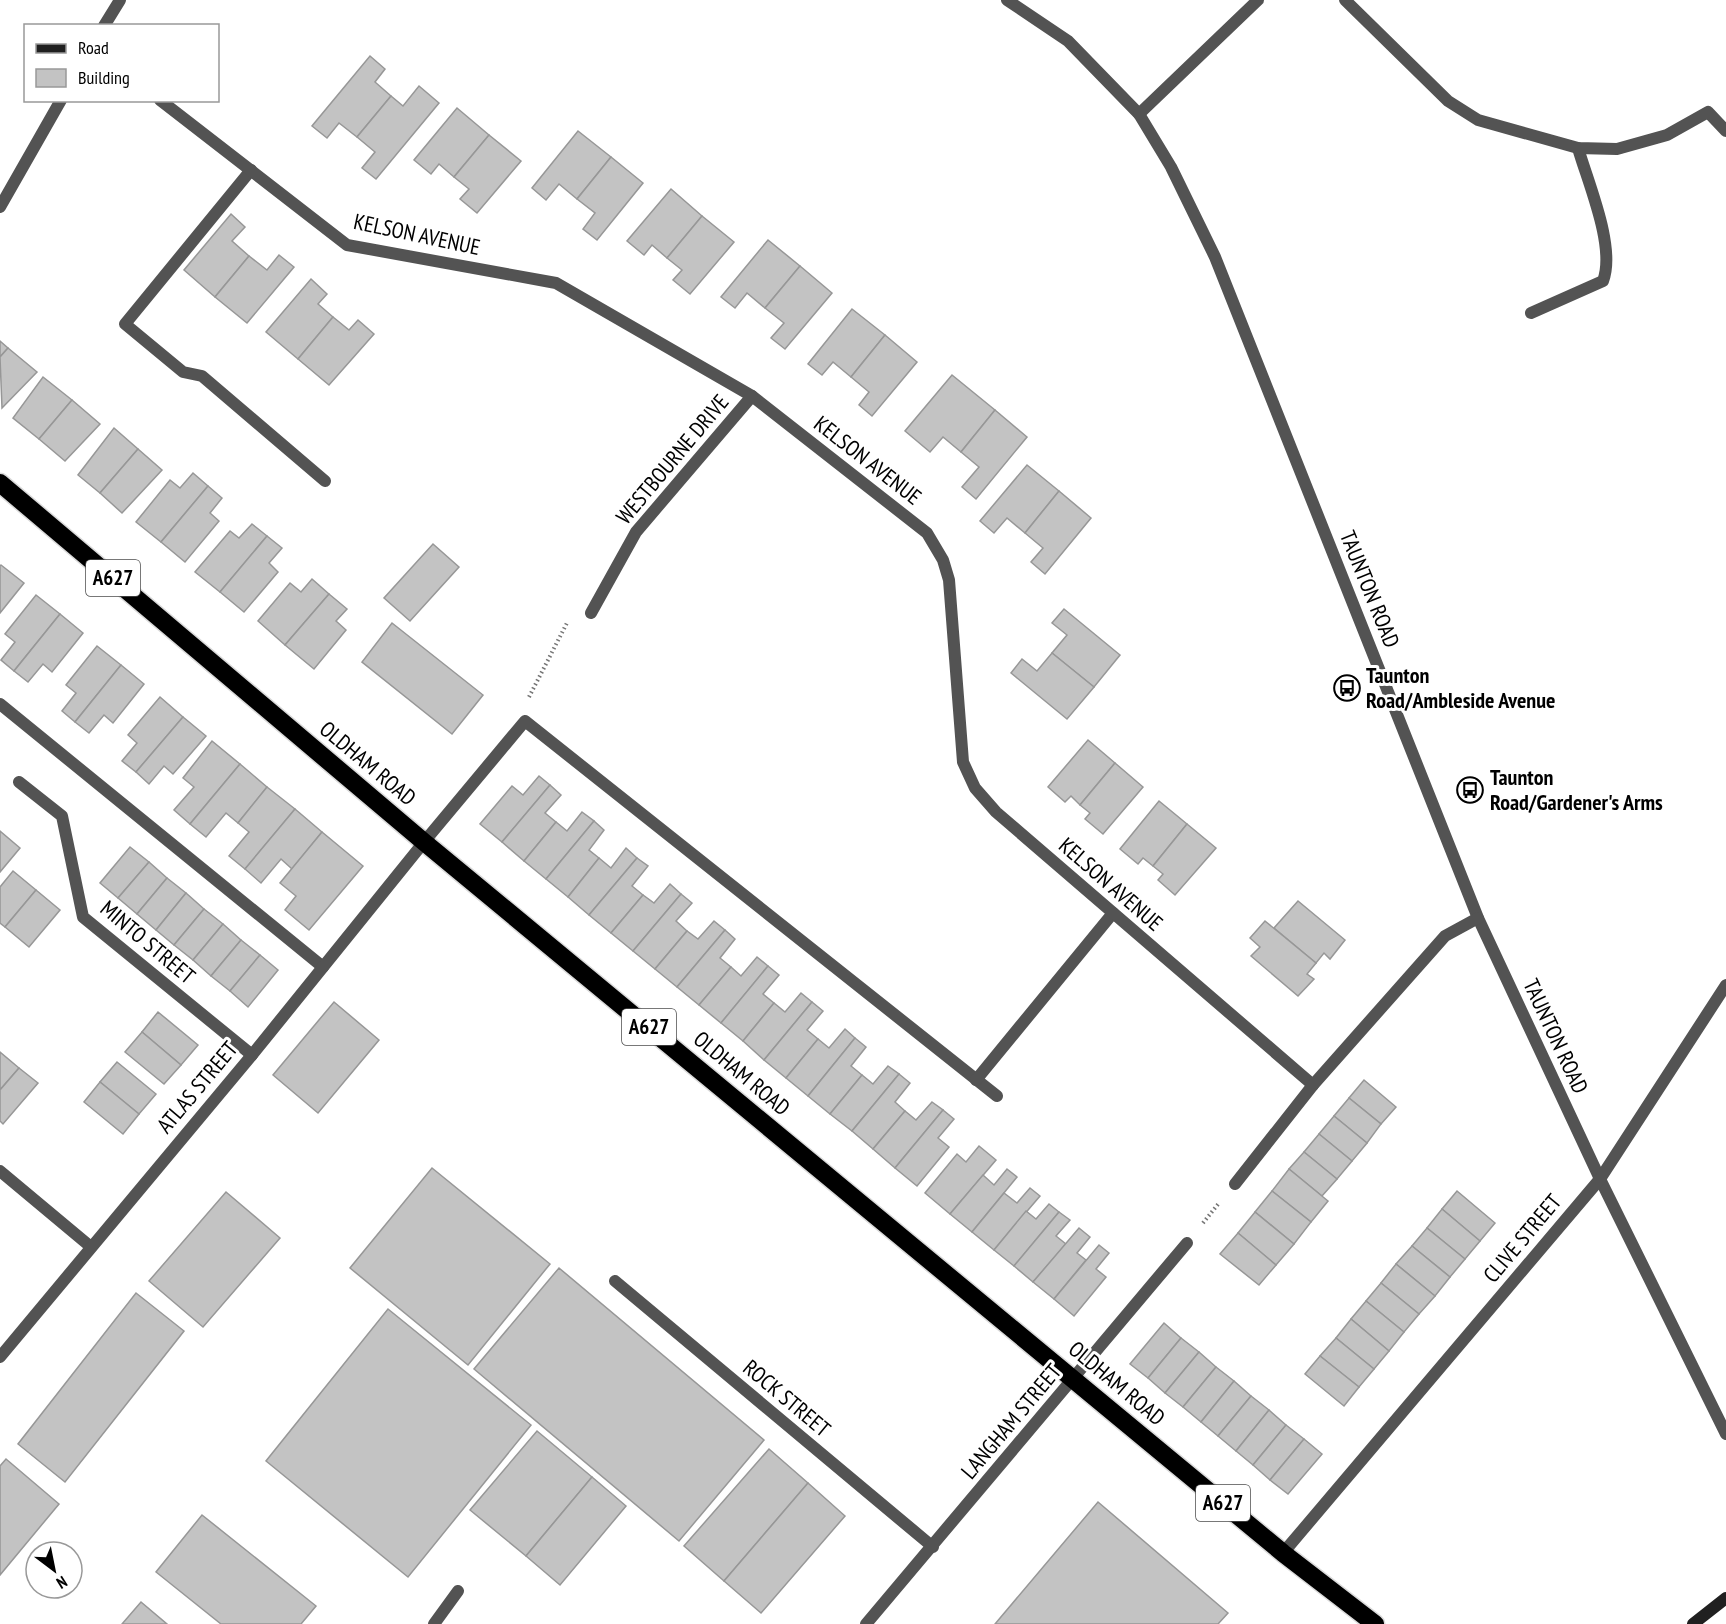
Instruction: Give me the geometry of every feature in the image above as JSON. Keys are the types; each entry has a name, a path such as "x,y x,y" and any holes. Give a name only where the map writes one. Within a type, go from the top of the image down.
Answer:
{"highway":[{"name":"OLDHAM ROAD","path":"0,483 424,842 1282,1552 1376,1624"}],"street":[{"path":"106,24 120,0"},
{"name":"TAUNTON ROAD","path":"1007,0 1068,41 1139,114 1171,167 1215,257 1479,918 1600,1179 1726,1434"},
{"path":"1139,114 1258,0"},
{"path":"1345,0 1448,101 1478,120 1578,148 1617,149 1666,135 1708,112 1726,131"},
{"path":"0,207 60,102"},
{"name":"KELSON AVENUE","path":"163,102 347,244 556,283 752,396 927,532 943,560 950,580 963,762 975,788 996,812 1313,1085"},
{"path":"1531,313 1603,281 1607,268 1604,238 1578,148"},
{"path":"250,170 125,324 183,372 202,376 325,481"},
{"name":"WESTBOURNE DRIVE","path":"591,613 636,532 752,396"},
{"path":"0,704 323,967"},
{"path":"525,721 998,1096"},
{"name":"ATLAS STREET","path":"0,1357 252,1055 525,721"},
{"name":"MINTO STREET","path":"19,782 62,816 83,917 252,1055"},
{"path":"976,1080 1113,913"},
{"path":"1235,1184 1313,1085 1445,936 1479,918"},
{"name":"CLIVE STREET","path":"1282,1552 1600,1179 1726,985"},
{"path":"0,1171 91,1247"},
{"name":"LANGHAM STREET","path":"866,1624 1186,1243"},
{"name":"ROCK STREET","path":"615,1281 933,1547"},
{"path":"434,1624 458,1591"},
{"path":"1693,1624 1726,1598"}],"path":[{"path":"525,721 527,700 535,689 568,621 591,613"},
{"path":"1186,1243 1235,1184"}],"building":[{"path":"370,56 385,69 375,82 391,96 357,137 339,123 327,138 312,126"},
{"path":"419,86 439,103 376,179 362,168 375,152 357,137 391,96 403,106"},
{"path":"457,108 489,135 454,177 439,164 431,174 414,160"},
{"path":"578,131 611,157 577,199 559,184 546,200 532,188"},
{"path":"489,135 521,161 477,213 460,199 469,189 454,177"},
{"path":"611,157 643,183 597,240 583,229 595,213 577,199"},
{"path":"671,189 702,216 667,258 652,245 644,255 627,241"},
{"path":"231,214 245,227 232,241 249,256 215,297 184,270"},
{"path":"702,216 734,242 690,294 673,280 682,270 667,258"},
{"path":"768,240 800,266 765,308 747,293 735,308 721,297"},
{"path":"279,255 294,267 247,323 215,297 249,256 267,270"},
{"path":"800,266 832,293 785,349 771,338 784,323 765,308"},
{"path":"311,279 327,294 318,304 333,317 298,359 266,332"},
{"path":"852,309 885,335 851,377 833,362 822,375 808,364"},
{"path":"333,317 349,330 358,320 374,334 329,385 298,359"},
{"path":"885,335 917,362 872,416 859,405 869,392 851,377"},
{"path":"0,341 8,348 0,357"},
{"path":"8,348 37,372 2,408 0,357"},
{"path":"952,375 995,410 961,452 943,437 930,452 905,431"},
{"path":"43,377 72,400 39,439 13,418"},
{"path":"72,400 100,424 65,461 39,439"},
{"path":"995,410 1027,437 976,499 962,487 979,467 961,452"},
{"path":"114,428 138,449 100,493 78,475"},
{"path":"138,449 162,470 122,513 100,493"},
{"path":"1027,465 1059,491 1025,533 1007,518 994,533 980,521"},
{"path":"193,473 208,486 161,542 136,522 170,480 180,488"},
{"path":"208,486 222,498 210,513 219,521 185,562 161,542"},
{"path":"1059,491 1091,518 1045,574 1031,562 1043,548 1025,533"},
{"path":"252,524 267,536 220,592 195,572 230,531 239,538"},
{"path":"267,536 282,548 269,563 278,572 244,612 220,592"},
{"path":"433,544 459,567 410,621 384,598"},
{"path":"0,566 24,583 0,613"},
{"path":"312,579 329,594 285,645 258,621 290,583 301,592"},
{"path":"329,594 347,609 336,621 346,630 314,669 285,645"},
{"path":"36,595 60,614 14,671 1,660 15,642 5,634"},
{"path":"1064,609 1120,655 1094,687 1052,653 1067,635 1052,623"},
{"path":"60,614 83,633 52,672 43,664 28,682 14,671"},
{"path":"392,623 483,695 452,734 362,662"},
{"path":"97,646 121,665 75,722 62,711 76,693 66,685"},
{"path":"1052,653 1094,687 1067,719 1011,673 1022,659 1037,671"},
{"path":"121,665 144,684 113,723 104,715 89,733 75,722"},
{"path":"160,697 183,717 136,772 122,761 137,743 128,735"},
{"path":"183,717 206,736 173,774 164,766 149,784 136,772"},
{"path":"1088,740 1115,763 1080,805 1071,796 1065,802 1048,787"},
{"path":"212,741 240,764 190,824 174,810 194,787 183,778"},
{"path":"1115,763 1143,787 1103,834 1085,819 1090,813 1080,805"},
{"path":"240,764 267,787 238,823 226,813 206,837 190,824"},
{"path":"539,776 550,785 502,842 480,824 512,786 523,795"},
{"path":"550,785 561,795 545,813 556,822 524,861 502,842"},
{"path":"267,787 295,809 245,869 229,856 249,832 238,823"},
{"path":"1159,801 1187,824 1153,866 1143,858 1138,864 1120,849"},
{"path":"295,809 322,832 292,869 281,859 261,883 245,869"},
{"path":"582,812 594,821 546,879 524,861 556,822 567,831"},
{"path":"594,821 604,830 589,850 599,858 568,897 546,879"},
{"path":"1187,824 1216,848 1175,895 1158,880 1163,874 1153,866"},
{"path":"0,831 20,848 0,872"},
{"path":"322,832 363,866 309,930 285,910 296,896 280,883"},
{"path":"130,847 149,862 118,898 100,883"},
{"path":"626,848 637,858 589,915 568,897 599,858 611,868"},
{"path":"637,858 648,866 632,886 643,895 611,933 589,915"},
{"path":"149,862 167,878 137,914 118,898"},
{"path":"13,871 36,890 5,927 0,923 0,887"},
{"path":"167,878 186,893 156,930 137,914"},
{"path":"670,884 681,894 633,951 611,933 643,895 654,903"},
{"path":"36,890 60,910 29,947 5,927"},
{"path":"186,893 204,909 174,945 156,930"},
{"path":"681,894 692,903 676,921 687,931 655,969 633,951"},
{"path":"1298,901 1345,940 1330,959 1324,953 1316,963 1274,928"},
{"path":"204,909 223,924 193,960 174,945"},
{"path":"714,921 725,930 677,987 655,969 687,931 698,939"},
{"path":"1265,921 1316,963 1307,974 1314,979 1298,996 1251,956 1260,947 1250,938"},
{"path":"223,924 241,940 211,976 193,960"},
{"path":"725,930 735,939 720,958 731,967 699,1005 677,987"},
{"path":"241,940 260,955 230,991 211,976"},
{"path":"260,955 278,970 248,1007 230,991"},
{"path":"757,957 768,966 721,1023 699,1005 731,967 741,976"},
{"path":"768,966 779,975 763,994 774,1003 743,1041 721,1023"},
{"path":"801,993 812,1002 764,1060 743,1041 774,1003 785,1012"},
{"path":"334,1002 379,1040 318,1113 273,1075"},
{"path":"812,1002 823,1011 807,1030 818,1039 786,1078 764,1060"},
{"path":"158,1012 198,1045 181,1065 142,1032"},
{"path":"845,1029 855,1038 808,1096 786,1078 818,1039 829,1048"},
{"path":"142,1032 181,1065 164,1084 125,1052"},
{"path":"855,1038 866,1047 851,1066 862,1075 830,1114 808,1096"},
{"path":"0,1052 19,1068 0,1090"},
{"path":"117,1062 156,1094 139,1114 100,1082"},
{"path":"888,1066 899,1074 852,1131 830,1114 862,1075 873,1084"},
{"path":"19,1068 38,1083 3,1124 0,1121 0,1090"},
{"path":"899,1074 910,1083 895,1102 905,1111 873,1149 852,1131"},
{"path":"1364,1080 1396,1107 1381,1124 1349,1098"},
{"path":"100,1082 139,1114 123,1134 84,1102"},
{"path":"1349,1098 1381,1124 1367,1143 1334,1116"},
{"path":"932,1102 943,1110 895,1168 873,1149 905,1111 916,1120"},
{"path":"943,1110 954,1119 938,1138 949,1147 917,1186 895,1168"},
{"path":"1334,1116 1367,1143 1352,1161 1319,1134"},
{"path":"1319,1134 1352,1161 1337,1179 1304,1152"},
{"path":"979,1146 996,1160 950,1214 925,1193 957,1154 966,1162"},
{"path":"1304,1152 1337,1179 1322,1196 1289,1169"},
{"path":"432,1168 550,1264 468,1365 350,1268"},
{"path":"1007,1169 1017,1177 972,1232 950,1214 983,1175 994,1185"},
{"path":"1289,1169 1328,1201 1311,1222 1272,1191"},
{"path":"1030,1188 1040,1196 994,1250 972,1232 1004,1193 1017,1203"},
{"path":"1272,1191 1311,1222 1294,1244 1255,1212"},
{"path":"1457,1191 1495,1223 1480,1241 1442,1209"},
{"path":"226,1192 280,1238 203,1327 149,1281"},
{"path":"1049,1204 1059,1212 1014,1266 994,1250 1026,1211 1036,1219"},
{"path":"1442,1209 1480,1241 1465,1259 1427,1228"},
{"path":"1059,1212 1070,1220 1056,1236 1066,1244 1033,1282 1014,1266"},
{"path":"1255,1212 1294,1244 1276,1265 1238,1233"},
{"path":"1079,1228 1090,1237 1077,1253 1086,1260 1054,1299 1033,1282"},
{"path":"1427,1228 1465,1259 1450,1277 1412,1246"},
{"path":"1238,1233 1276,1265 1259,1285 1220,1254"},
{"path":"1099,1245 1109,1253 1096,1269 1106,1277 1074,1316 1054,1299"},
{"path":"1412,1246 1450,1277 1435,1296 1396,1264"},
{"path":"1396,1264 1435,1296 1419,1314 1381,1283"},
{"path":"559,1268 764,1440 679,1541 474,1369"},
{"path":"1381,1283 1419,1314 1404,1332 1366,1301"},
{"path":"136,1293 184,1331 65,1482 18,1444"},
{"path":"1366,1301 1404,1332 1389,1351 1351,1319"},
{"path":"388,1309 531,1425 408,1577 266,1461"},
{"path":"1351,1319 1389,1351 1374,1369 1336,1338"},
{"path":"1164,1323 1181,1338 1148,1378 1130,1364"},
{"path":"1181,1338 1199,1352 1165,1393 1148,1378"},
{"path":"1336,1338 1374,1369 1359,1387 1320,1356"},
{"path":"1199,1352 1216,1367 1183,1407 1165,1393"},
{"path":"1320,1356 1359,1387 1344,1406 1305,1374"},
{"path":"1216,1367 1234,1381 1201,1422 1183,1407"},
{"path":"1234,1381 1251,1396 1218,1436 1201,1422"},
{"path":"1251,1396 1269,1410 1236,1451 1218,1436"},
{"path":"1269,1410 1286,1425 1253,1465 1236,1451"},
{"path":"1286,1425 1304,1439 1270,1480 1253,1465"},
{"path":"537,1431 592,1477 526,1556 470,1510"},
{"path":"1304,1439 1322,1454 1288,1494 1270,1480"},
{"path":"769,1449 808,1483 724,1581 684,1546"},
{"path":"6,1459 59,1504 29,1540 24,1540 24,1546 0,1575 0,1466"},
{"path":"592,1477 626,1506 560,1585 526,1556"},
{"path":"808,1483 845,1516 761,1613 724,1581"},
{"path":"1098,1502 1228,1613 1218,1624 995,1624"},
{"path":"202,1515 316,1606 301,1624 221,1624 156,1572"},
{"path":"141,1602 167,1624 122,1624"}],"place":[{"name":"Taunton Road/Ambleside Avenue","path":"1347,688"},
{"name":"Taunton Road/Gardener's Arms","path":"1470,790"}]}
